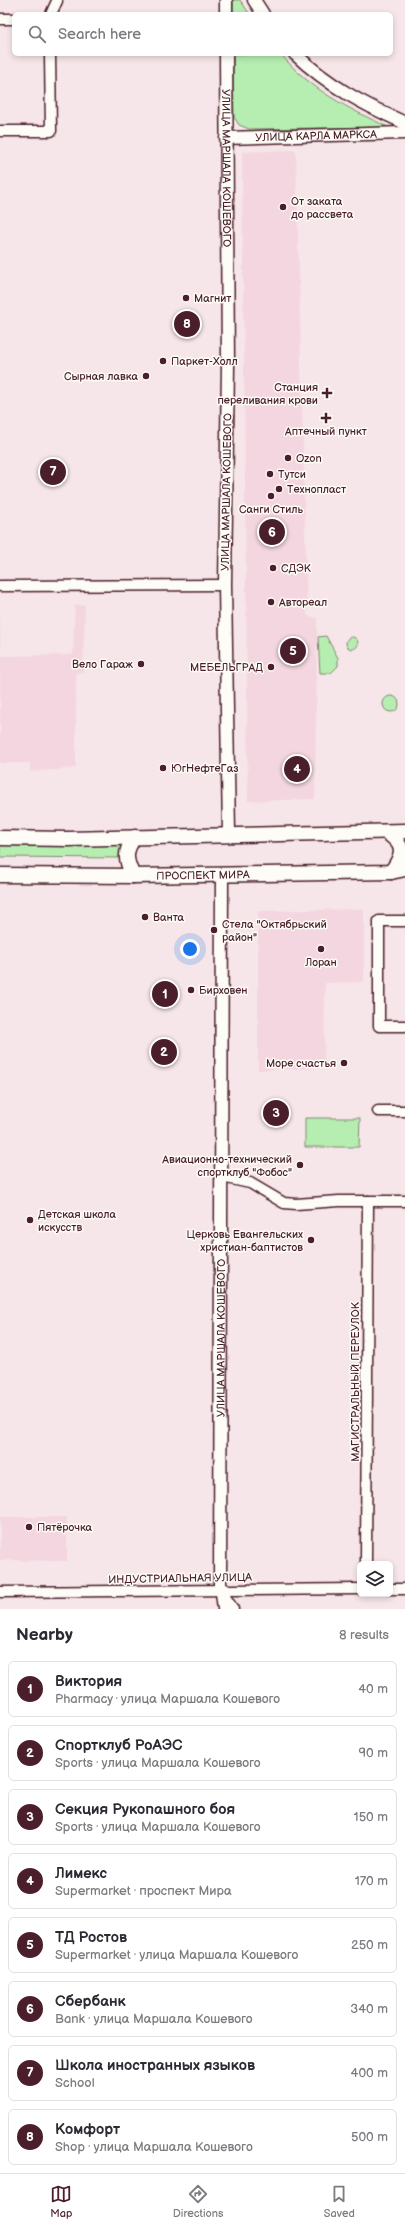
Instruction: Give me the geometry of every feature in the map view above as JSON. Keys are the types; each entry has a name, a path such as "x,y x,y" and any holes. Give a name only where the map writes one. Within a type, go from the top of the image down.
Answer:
{"main road":[{"path":"0,838 134,837 405,831"},
{"path":"386,832 400,839 404,851 401,860 391,872"},
{"path":"133,876 125,859 128,846 134,837"},
{"name":"ПРОСПЕКТ МИРА","path":"0,874 133,876 224,875 391,872 405,869"}],"street":[{"path":"226,0 226,12"},
{"path":"229,0 229,12"},
{"path":"254,0 262,12"},
{"path":"52,12 57,1"},
{"path":"0,19 12,19"},
{"path":"0,131 51,131 50,56"},
{"name":"УЛИЦА МАРШАЛА КОШЕВОГО","path":"228,56 228,366 225,585 230,834"},
{"path":"297,56 316,74 358,102 405,123"},
{"name":"УЛИЦА КАРЛА МАРКСА","path":"228,137 405,132"},
{"path":"228,137 230,834"},
{"path":"0,586 225,585"},
{"name":"УЛИЦА МАРШАЛА КОШЕВОГО","path":"223,1609 224,875"},
{"path":"405,921 379,921 380,1026 405,1026"},
{"path":"378,1111 405,1111"},
{"path":"223,1177 250,1183 284,1203 405,1201"},
{"name":"МАГИСТРАЛЬНЫЙ ПЕРЕУЛОК","path":"366,1561 368,1201"},
{"path":"222,1589 232,1609"},
{"name":"ИНДУСТРИАЛЬНАЯ УЛИЦА","path":"0,1592 357,1589"},
{"path":"393,1589 405,1589"}],"shaded area":[{"path":"296,150 307,616 317,618 315,799 248,801 242,152"},
{"path":"75,605 85,605 83,672 76,673 76,768 30,772 30,763 0,763 0,606 1,656 73,655"},
{"path":"364,909 364,982 325,983 324,1068 258,1070 258,911"},
{"path":"0,1517 67,1517 67,1561 0,1560"}],"green space":[{"path":"233,0 240,0 248,12 233,12"},
{"path":"233,56 283,56 304,78 330,97 388,127 249,129 239,125 234,117"},
{"path":"326,636 338,658 338,666 331,673 320,673 318,637"},
{"path":"352,637 356,639 358,643 356,647 352,649 348,647 346,643 348,639"},
{"path":"391,696 397,698 399,704 397,710 391,712 385,710 383,704 385,698"},
{"path":"124,841 120,851 122,858 0,857 0,842"},
{"path":"305,1118 360,1118 359,1147 305,1147"}],"place":[{"name":"От заката до рассвета","path":"283,207"},
{"name":"Магнит","path":"186,298"},
{"name":"Комфорт","path":"187,324"},
{"name":"Паркет-Холл","path":"163,361"},
{"name":"Сырная лавка","path":"146,376"},
{"name":"Станция переливания крови","path":"327,393"},
{"name":"Аптечный пункт","path":"326,418"},
{"name":"Ozon","path":"288,458"},
{"name":"Школа иностранных языков","path":"53,472"},
{"name":"Тутси","path":"270,474"},
{"name":"Технопласт","path":"279,489"},
{"name":"Санги Стиль","path":"271,496"},
{"name":"Сбербанк","path":"272,532"},
{"name":"СДЭК","path":"273,568"},
{"name":"Автореал","path":"271,602"},
{"name":"ТД Ростов","path":"293,651"},
{"name":"Вело Гараж","path":"141,664"},
{"name":"МЕБЕЛЬГРАД","path":"271,667"},
{"name":"ЮгНефтеГаз","path":"163,768"},
{"name":"Лимекс","path":"297,769"},
{"name":"Ванта","path":"145,917"},
{"name":"Стела \"Октябрьский район\"","path":"214,930"},
{"name":"Лоран","path":"321,949"},
{"name":"Бирховен","path":"191,990"},
{"name":"Виктория","path":"165,994"},
{"name":"Спортклуб РоАЭС","path":"164,1052"},
{"name":"Море счастья","path":"344,1063"},
{"name":"Секция Рукопашного боя","path":"276,1113"},
{"name":"Авиационно-технический спортклуб \"Фобос\"","path":"300,1165"},
{"name":"Детская школа искусств","path":"30,1220"},
{"name":"Церковь Евангельских христиан-баптистов","path":"311,1240"},
{"name":"Пятёрочка","path":"29,1527"}]}
